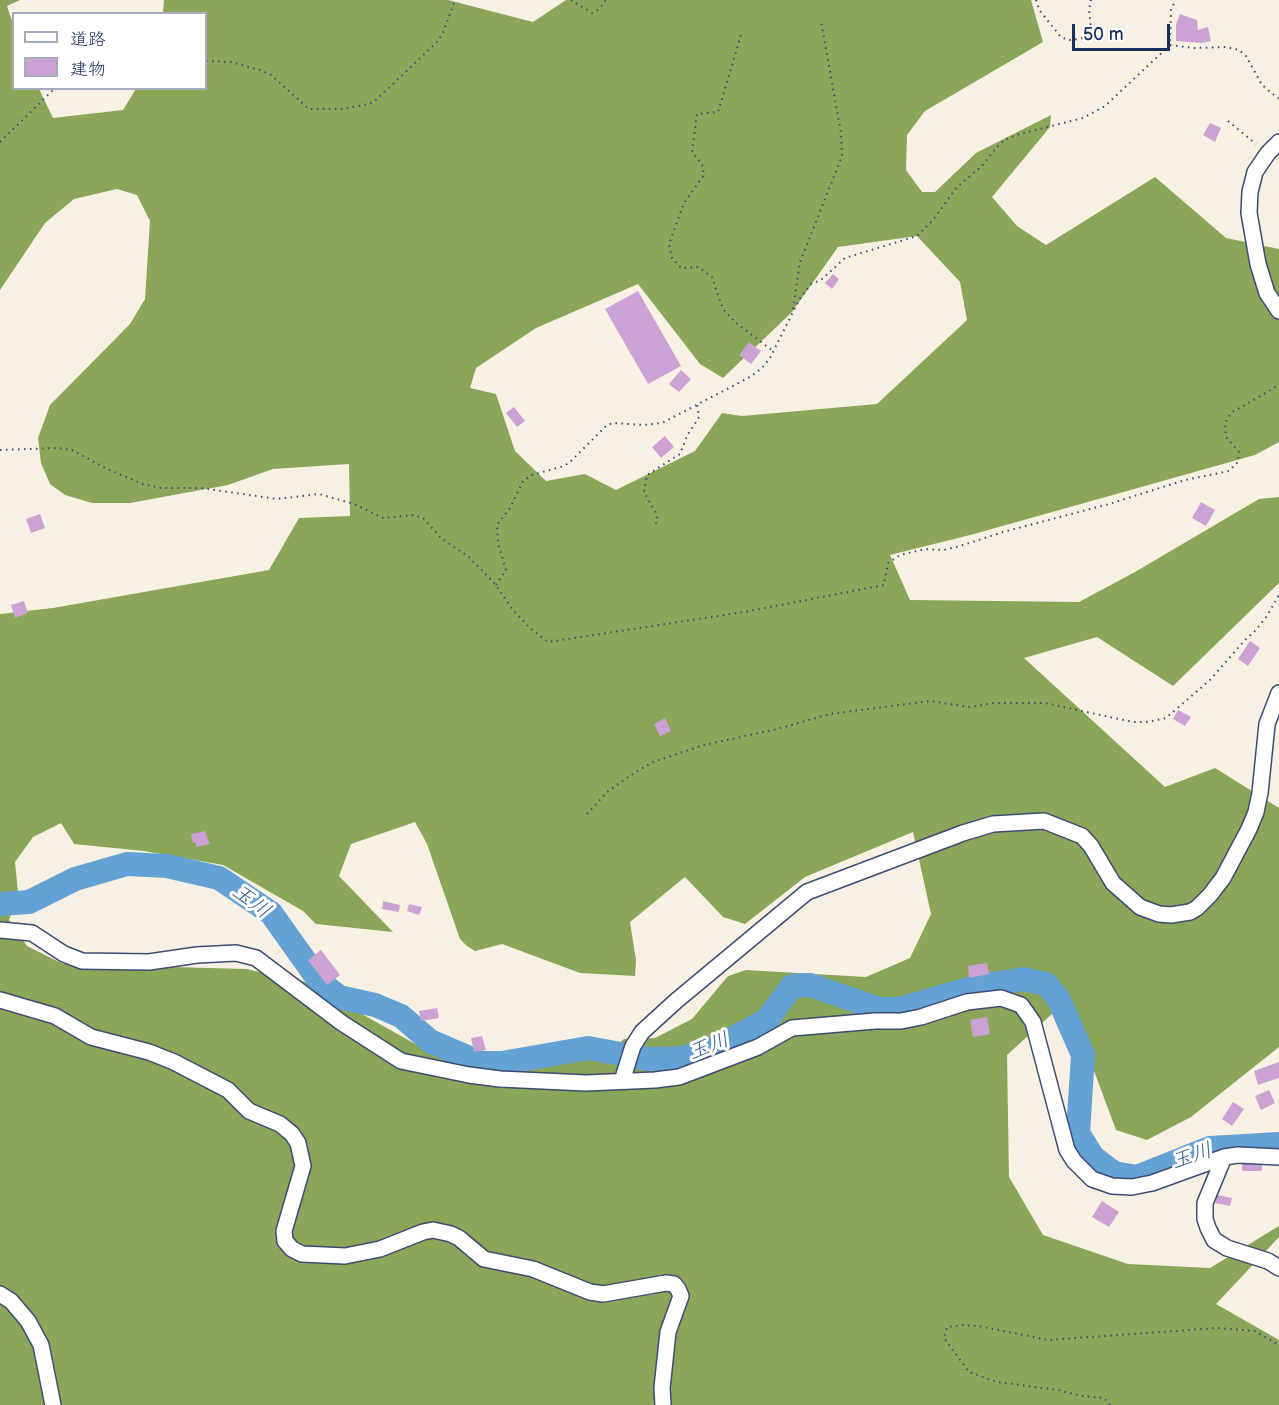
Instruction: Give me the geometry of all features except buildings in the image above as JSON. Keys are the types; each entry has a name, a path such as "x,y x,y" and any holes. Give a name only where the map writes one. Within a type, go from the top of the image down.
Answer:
{"street":[{"path":"1279,142 1268,153 1256,172 1250,192 1249,213 1258,264 1267,293 1279,311"},
{"path":"625,1075 633,1046 642,1032 807,892 963,833 993,824 1044,821 1062,826 1082,836 1091,846 1113,883 1140,907 1159,914 1190,912 1205,901 1219,883 1252,820 1260,793 1267,724 1279,693"},
{"path":"0,930 32,933 64,954 82,961 149,962 196,955 236,953 256,958 342,1023 407,1064 500,1079 555,1082 625,1075 680,1077 758,1047 792,1028 901,1021 967,1002 1001,998 1021,1005 1033,1022 1067,1150 1074,1161 1092,1179 1112,1186 1132,1187 1152,1184 1224,1156 1279,1158"},
{"path":"0,1000 55,1016 91,1037 149,1052 174,1062 228,1090 249,1111 280,1124 292,1134 298,1143 303,1166 284,1231 285,1241 292,1249 302,1254 345,1256 380,1249 434,1230 459,1238 484,1259 533,1269 590,1292 603,1294 666,1283 674,1284 681,1296 668,1332 662,1388 663,1405"},
{"path":"1224,1156 1205,1203 1205,1219 1208,1228 1214,1240 1227,1248 1268,1261 1279,1268"},
{"path":"0,1294 11,1301 28,1321 41,1345 53,1405"}],"path":[{"path":"207,61 231,62 261,70 271,75 309,109 342,109 369,104 375,101 437,42 455,0"},
{"path":"572,0 592,13 599,9 606,0"},
{"path":"1036,0 1040,12 1060,36 1066,40 1072,40 1083,38 1091,27 1089,10 1091,0"},
{"path":"496,585 506,570 498,544 497,525 510,508 523,481 532,474 564,466 570,462 607,425 662,423 750,377 762,368 799,300 811,284 821,280 845,258 917,236 933,220 957,187 982,166 1004,140 1091,115 1105,106 1170,45 1171,9 1176,0"},
{"path":"792,312 800,262 842,156 841,133 821,21"},
{"path":"741,35 718,112 697,114 692,152 702,164 704,175 684,203 669,244 672,258 681,268 698,267 712,277 723,309 735,322 773,351"},
{"path":"1170,45 1194,48 1226,47 1239,50 1246,56 1262,86 1279,99"},
{"path":"0,142 53,90"},
{"path":"1228,121 1268,153"},
{"path":"0,450 58,447 72,450 107,469 143,484 161,488 201,488 278,499 319,494 354,504 382,518 413,515 423,518 441,538 469,557 496,585 503,597 530,628 548,642 744,612 884,585 888,564 900,555 925,549 944,550 960,546 1185,480 1229,471 1238,462 1239,452 1226,436 1225,423 1231,413 1279,385"},
{"path":"656,524 657,515 644,492 647,475 680,454 687,436 699,417 698,404"},
{"path":"587,814 607,792 653,762 704,745 777,729 830,714 930,701 969,707 994,703 1046,703 1133,722 1166,718 1210,680 1268,616 1279,595"},
{"path":"1110,1405 1104,1398 997,1382 969,1372 944,1338 947,1328 963,1325 979,1326 1048,1340 1217,1328 1255,1331 1279,1345"}],"green space":[{"path":"0,0 20,0 7,6 12,21 12,90 39,90 53,118 123,110 135,90 207,90 207,12 163,12 164,0 448,0 533,22 566,0 1031,0 1043,42 925,111 907,135 906,170 922,192 935,192 976,153 1051,115 1050,127 992,197 1017,226 1046,245 1155,177 1226,238 1279,249 1279,442 1255,455 974,534 890,555 910,600 1079,602 1259,499 1279,497 1279,583 1173,686 1097,637 1024,658 1165,787 1215,768 1279,808 1279,1047 1191,1117 1147,1140 1116,1130 1081,1036 1064,1003 1007,1055 1009,1177 1043,1235 1128,1264 1210,1268 1279,1226 1279,1237 1216,1304 1279,1340 1279,1405 0,1405 0,614 53,608 269,570 299,518 350,516 349,464 273,469 228,485 130,503 92,503 65,495 50,484 41,463 38,438 50,405 130,324 145,299 150,221 137,195 117,189 74,199 45,223 0,290","holes":["917,236 960,282 967,320 877,404 742,416 722,413 695,451 616,490 585,474 546,481 515,451 496,394 470,388 476,368 536,328 638,284 700,364 723,378 792,312 838,247","415,822 427,844 460,939 467,946 475,951 502,944 580,973 635,976 636,960 630,922 685,877 723,917 745,924 805,877 913,832 931,914 910,958 866,977 746,970 728,976 692,1019 655,1038 624,1039 602,1058 463,1067 417,1045 305,982 246,969 63,964 27,946 9,920 18,893 15,862 33,837 61,823 74,844 144,851 223,865 303,911 316,924 393,932 339,876 351,844"]}],"waterway":[{"name":"玉川","path":"0,904 29,902 75,879 127,864 167,866 219,878 271,913 320,982 339,997 375,1005 401,1016 430,1041 481,1063 502,1063 588,1048 648,1059 684,1058 714,1048 767,1020 792,986 810,985 879,1009 899,1009 975,987 1023,979 1046,984 1058,998 1083,1055 1078,1133 1093,1157 1114,1173 1137,1177 1210,1148 1279,1144"}]}
